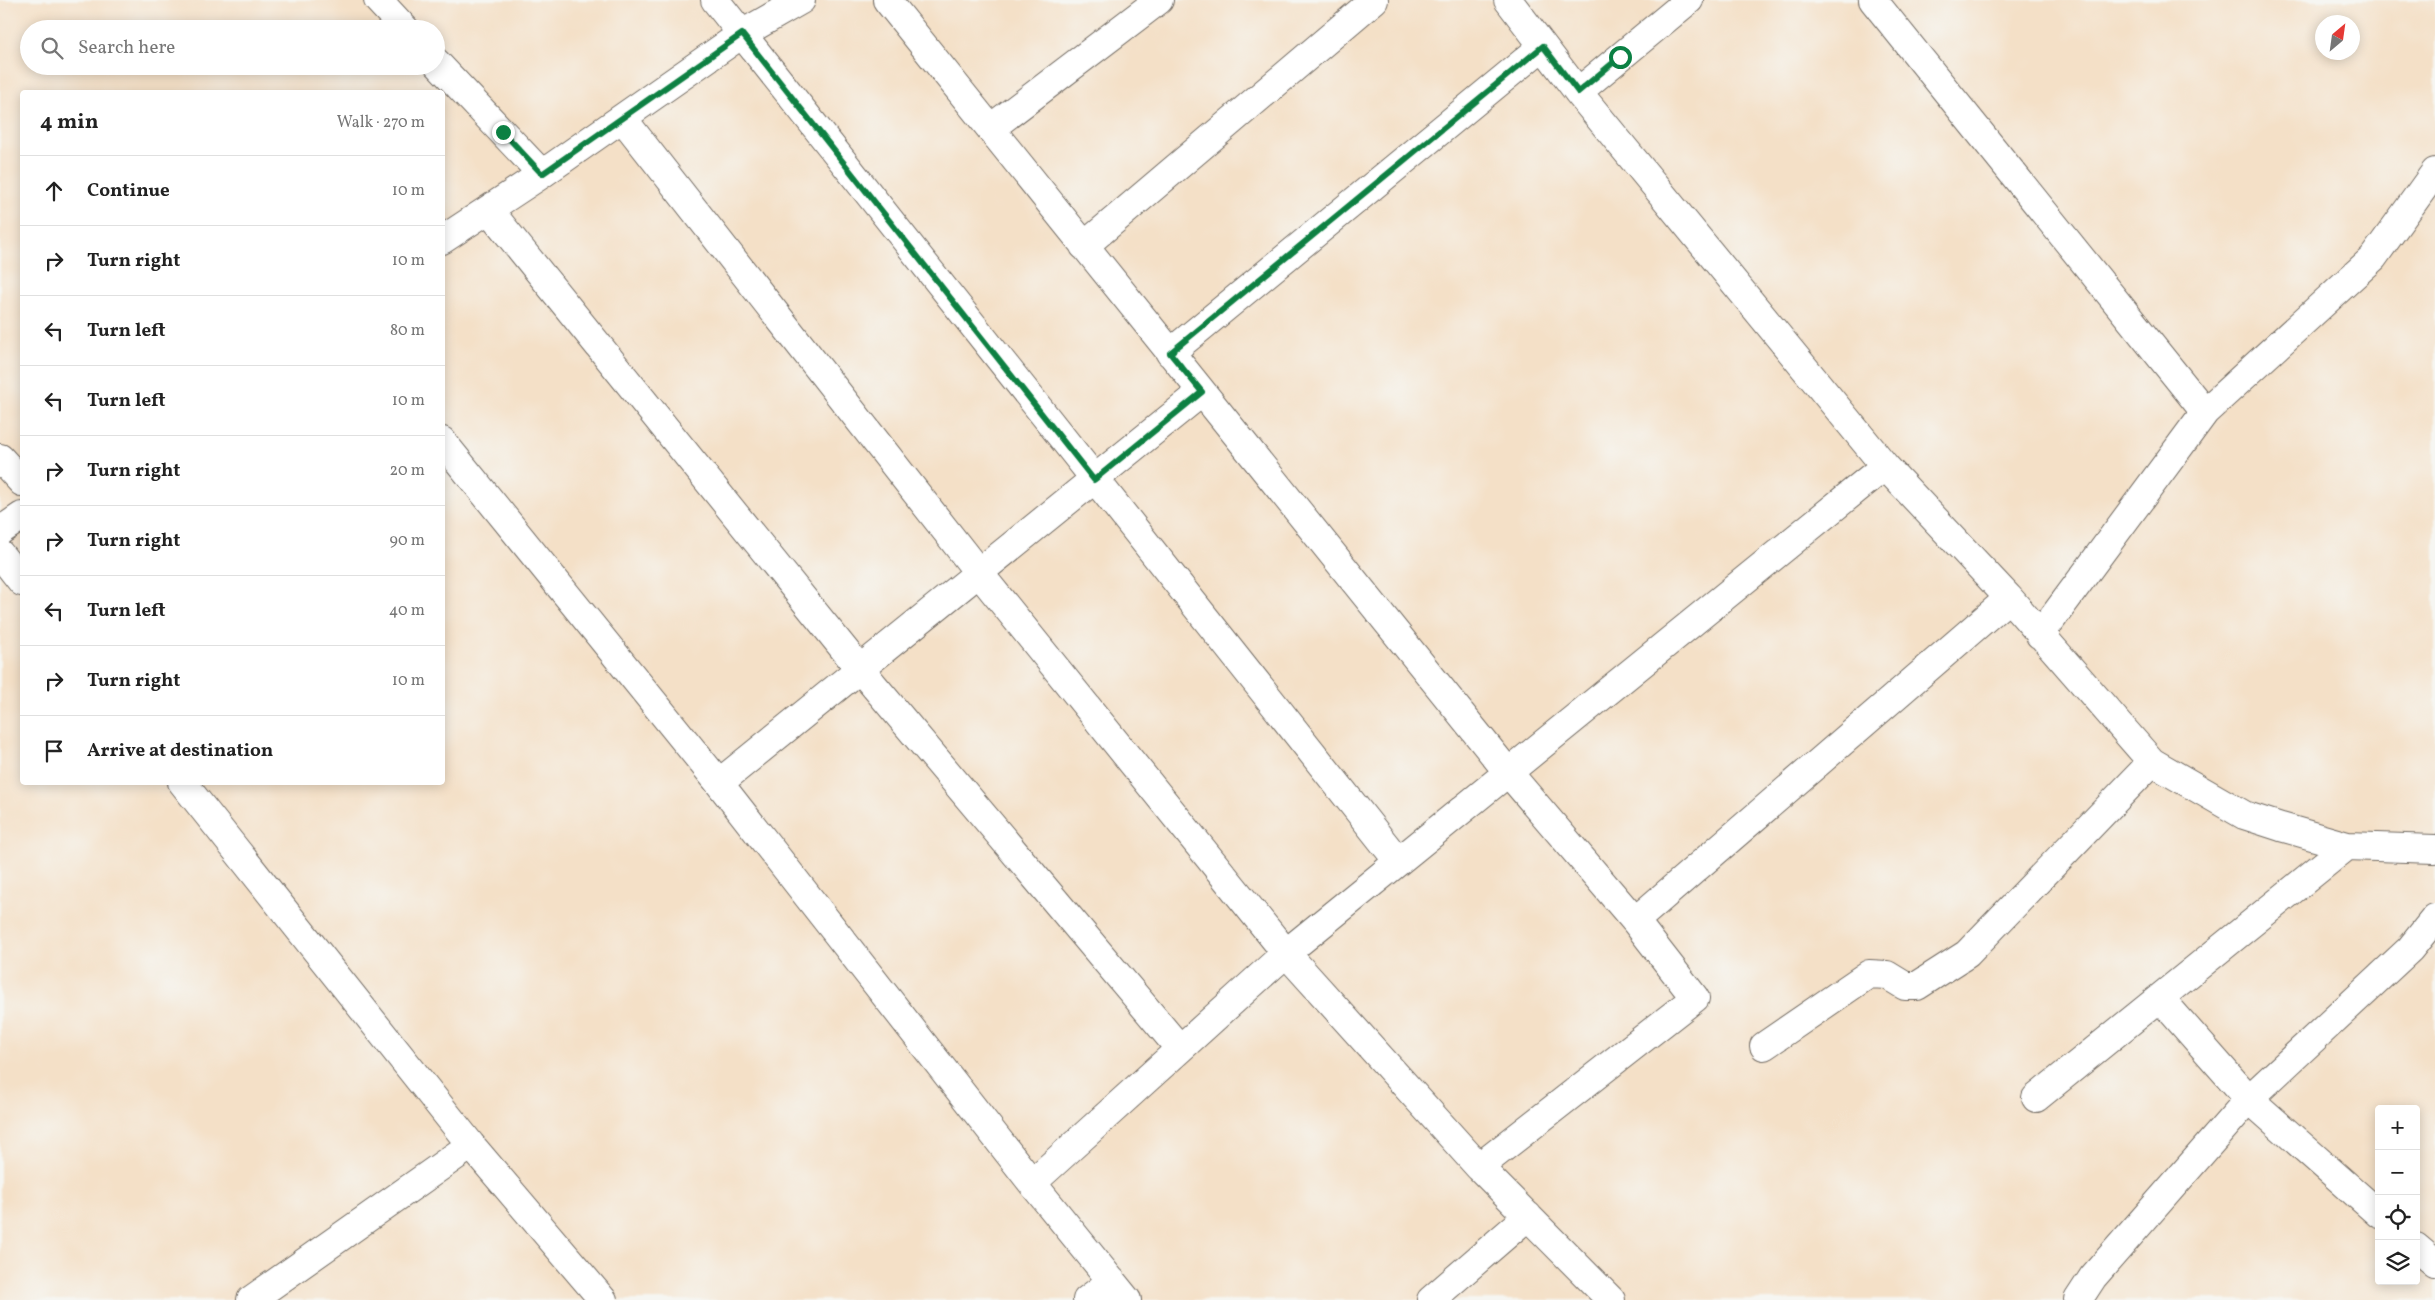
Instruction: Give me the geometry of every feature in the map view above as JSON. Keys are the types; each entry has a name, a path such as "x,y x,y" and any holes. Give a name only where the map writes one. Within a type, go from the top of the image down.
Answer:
{"street":[{"path":"378,0 397,20"},
{"path":"715,0 1398,862"},
{"path":"742,34 744,0"},
{"path":"445,238 623,119 742,34 801,0"},
{"path":"887,0 1507,771 1635,921 1695,998 1479,1167"},
{"path":"991,128 1159,0"},
{"path":"1084,246 1374,0"},
{"path":"1508,0 1578,92 1885,466 2009,598 2152,762 2244,814 2347,846 2435,849"},
{"path":"1578,92 1689,0"},
{"path":"1873,0 2205,412"},
{"path":"1170,353 1543,46"},
{"path":"445,72 542,174"},
{"path":"623,119 979,573 1286,953 1479,1167 1612,1300"},
{"path":"2040,635 2205,412 2373,258 2435,172"},
{"path":"489,210 860,670 1180,1049"},
{"path":"719,783 1202,392"},
{"path":"445,445 719,783 1032,1183 1120,1290 1088,1300"},
{"path":"0,458 20,480"},
{"path":"1032,1183 1286,953 1507,771 1885,466"},
{"path":"0,531 20,517"},
{"path":"0,554 20,579"},
{"path":"1635,921 2009,598"},
{"path":"1764,1046 1869,974 1887,975 1905,986 1917,986 1967,954 2152,762"},
{"path":"184,785 472,1144 604,1300"},
{"path":"2036,1098 2347,846"},
{"path":"2078,1300 2093,1277 2249,1098 2410,949 2435,918"},
{"path":"2160,998 2249,1098 2375,1210"},
{"path":"251,1300 472,1144"},
{"path":"1431,1300 1528,1216"},
{"path":"2420,1250 2435,1263"}],"route":[{"path":"503,132 542,174 742,34 1094,480 1202,392 1170,353 1543,46 1578,92 1620,57"}]}
